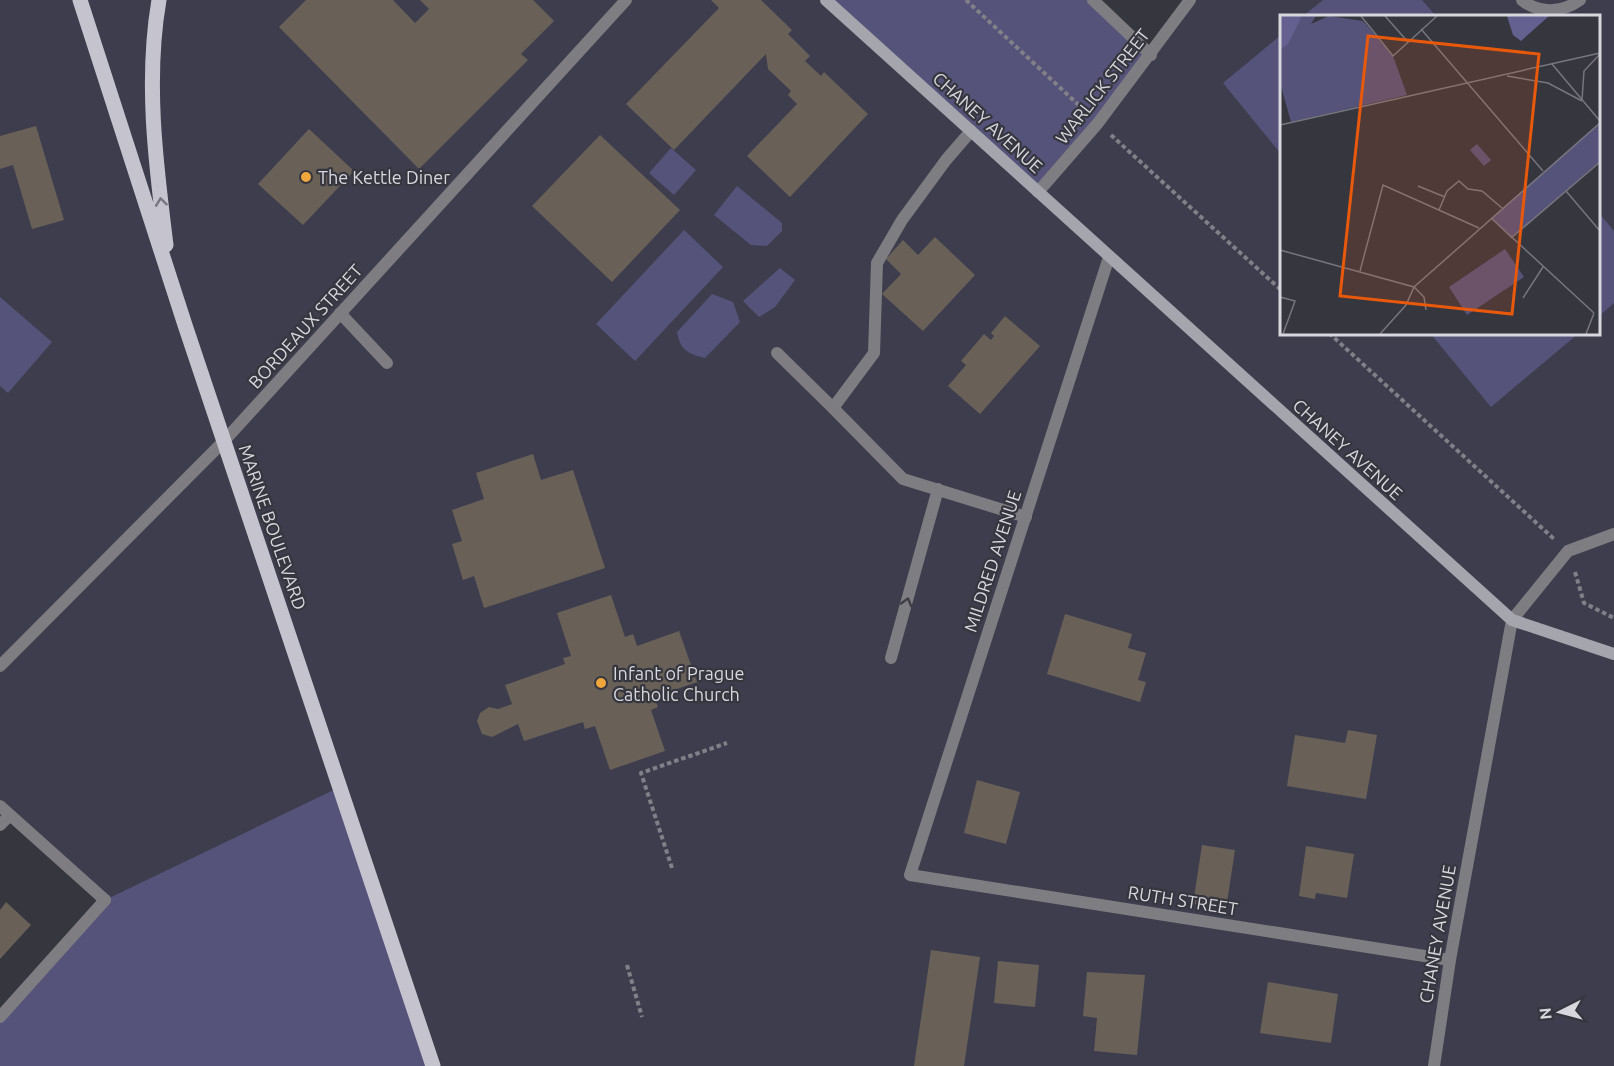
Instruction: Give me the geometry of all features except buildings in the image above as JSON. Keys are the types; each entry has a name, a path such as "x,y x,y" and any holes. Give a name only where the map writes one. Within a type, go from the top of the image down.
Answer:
{"main road":[{"name":"MARINE BOULEVARD","path":"80,0 171,281 433,1066"},
{"path":"159,0 153,33 154,150 171,281"},
{"name":"CHANEY AVENUE","path":"826,0 1512,620"},
{"path":"1512,620 1614,654"}],"street":[{"name":"BORDEAUX STREET","path":"0,666 224,441 626,0"},
{"path":"1093,0 1151,55"},
{"name":"WARLICK STREET","path":"1038,192 1098,123 1190,0"},
{"path":"1522,0 1542,10 1558,10 1580,0"},
{"path":"833,408 874,353 877,263 902,220 946,160 971,131"},
{"name":"MILDRED AVENUE","path":"910,875 1109,257"},
{"path":"340,313 387,363"},
{"path":"777,353 903,478 1026,517"},
{"path":"891,658 938,489"},
{"path":"1512,620 1568,551 1614,534"},
{"name":"CHANEY AVENUE","path":"1434,1066 1450,960 1512,620"},
{"path":"0,825 5,811 105,900 0,1017"},
{"name":"RUTH STREET","path":"910,875 1450,960"}],"path":[{"path":"966,0 1280,289"},
{"path":"1330,334 1568,551 1584,603 1614,618"},
{"path":"672,868 640,773 727,743"},
{"path":"627,965 642,1017"}],"shaded area":[{"path":"0,0 826,0 1038,192 1190,0 1614,0 1614,1066 433,1066 105,900 0,806"},
{"path":"826,0 1093,0 1151,55 1038,192"},
{"path":"1323,0 1422,0 1435,15 1304,15"},
{"path":"1280,36 1280,153 1223,83"},
{"path":"671,148 696,170 674,195 649,173"},
{"path":"737,186 782,223 782,231 767,246 751,245 714,215"},
{"path":"1599,213 1614,231 1614,303 1599,316"},
{"path":"684,230 723,267 635,361 596,324"},
{"path":"780,268 795,280 775,307 759,317 743,301"},
{"path":"712,294 733,302 740,322 705,358 686,350 680,343 677,332"},
{"path":"0,297 52,342 8,393 0,386"},
{"path":"1431,334 1578,334 1491,407"},
{"path":"340,787 433,1066 0,1066 0,1017 105,900"}],"place":[{"name":"The Kettle Diner","path":"306,177"},
{"name":"Infant of Prague Catholic Church","path":"601,683"}]}
